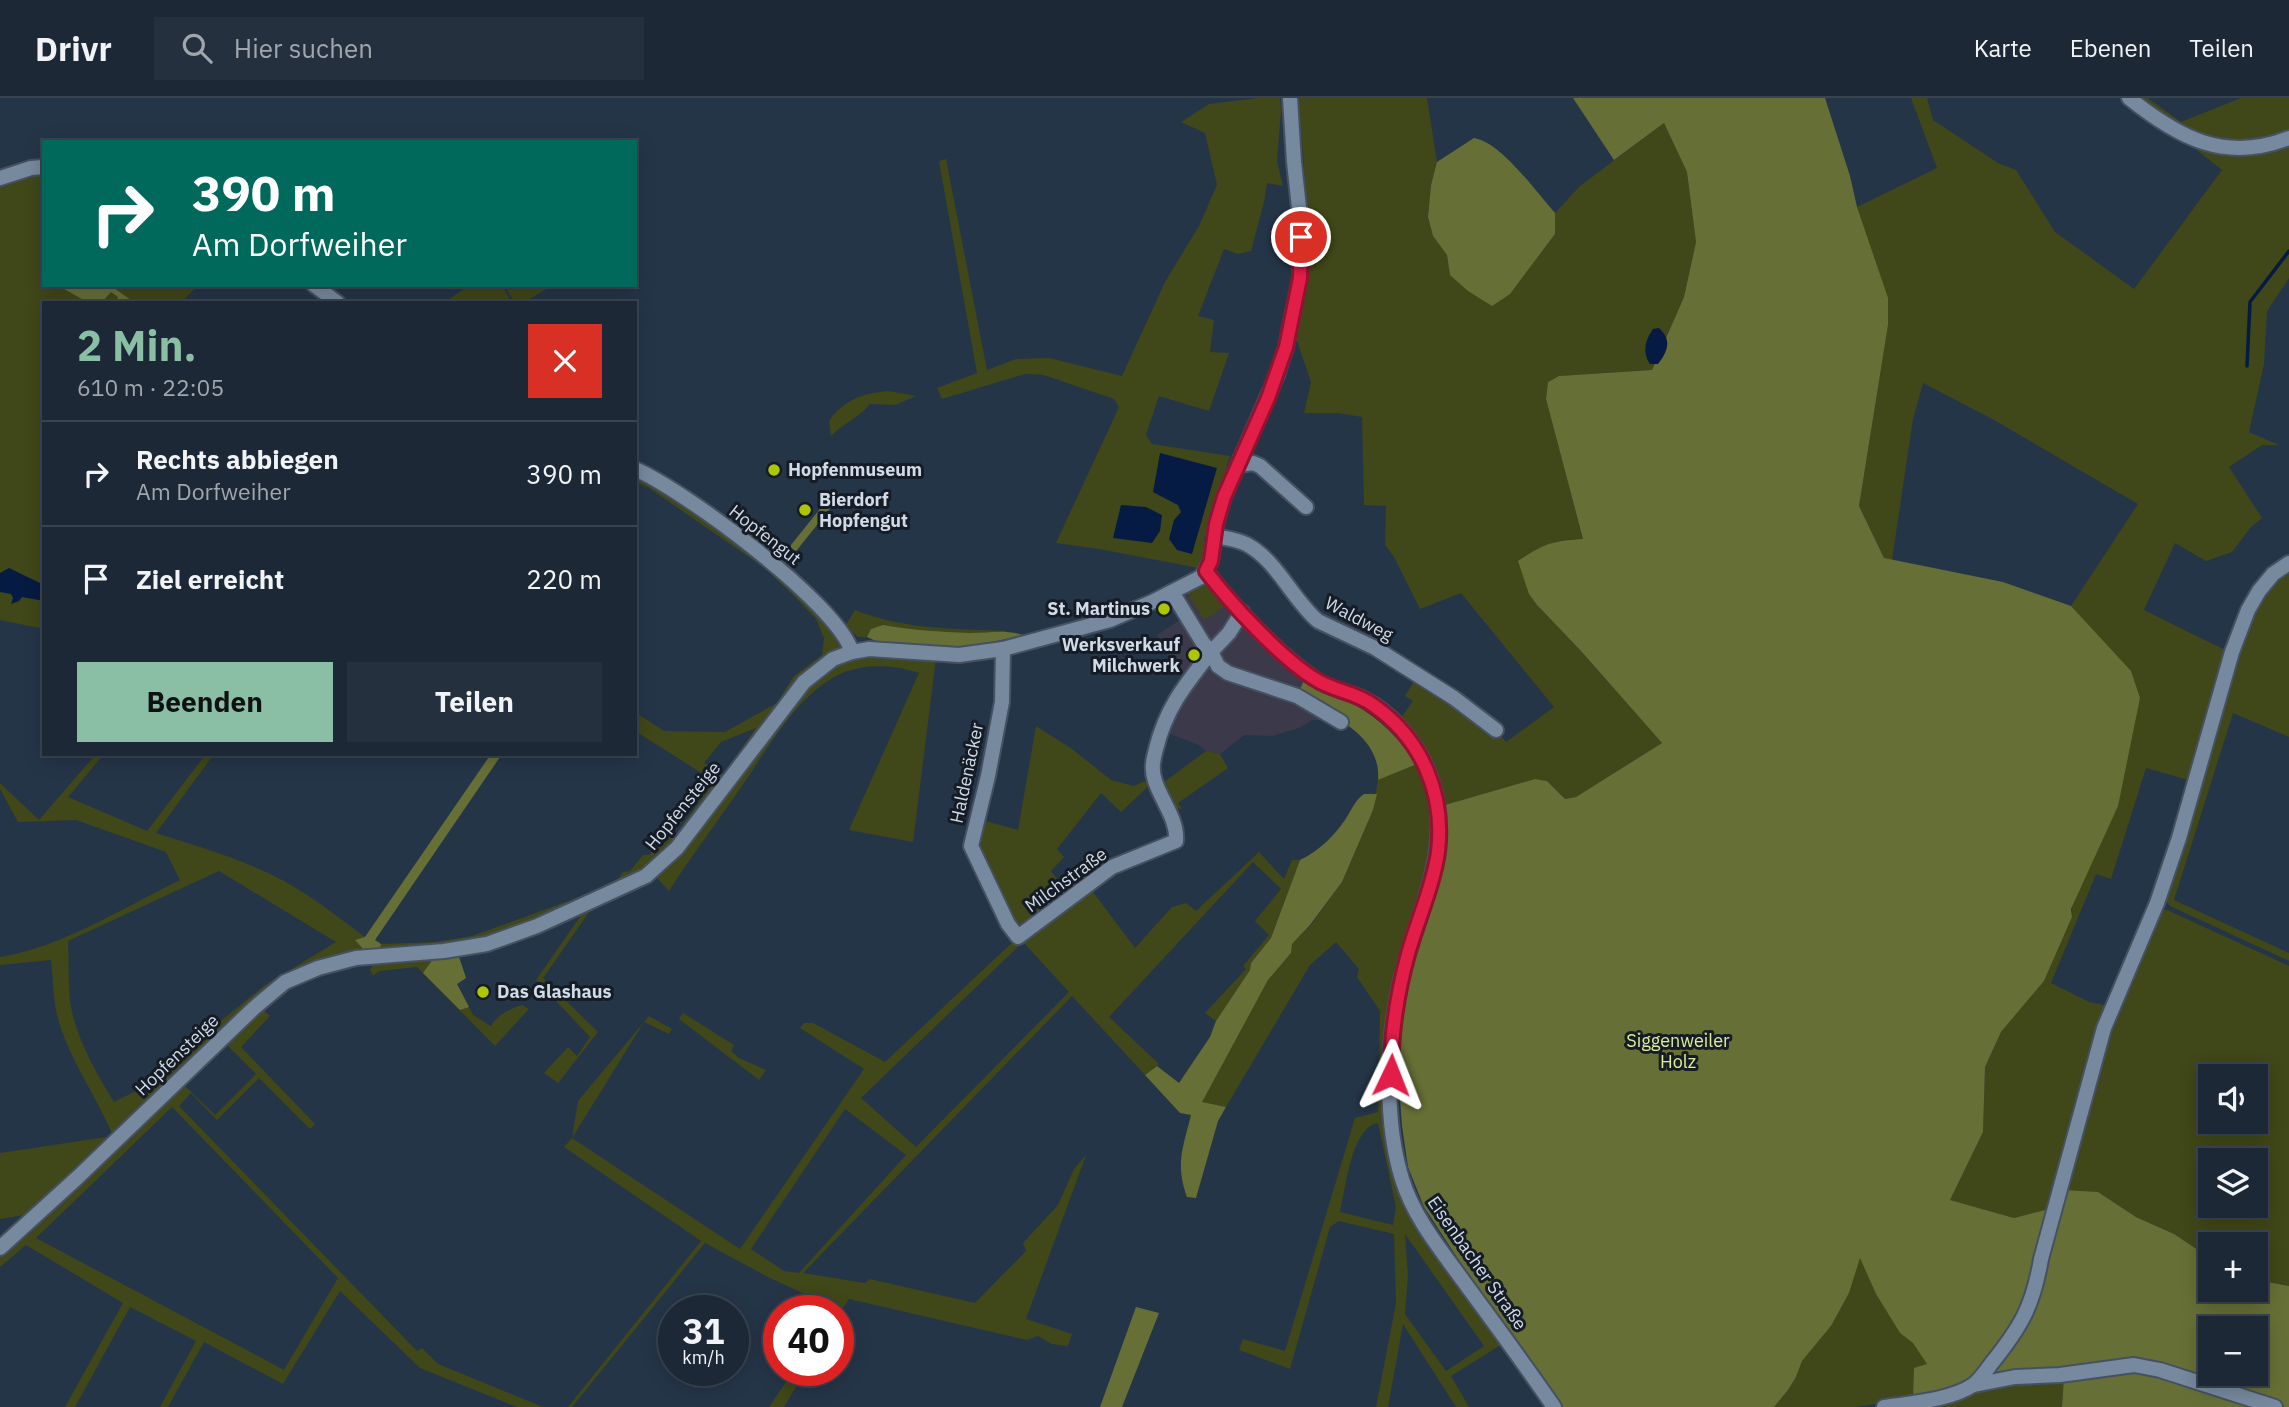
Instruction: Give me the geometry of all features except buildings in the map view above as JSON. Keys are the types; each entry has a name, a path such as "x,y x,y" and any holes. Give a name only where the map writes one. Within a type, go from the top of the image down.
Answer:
{"street":[{"path":"1206,571 1211,561 1224,497 1283,357 1300,278 1301,226 1290,98"},
{"path":"2129,98 2162,124 2200,142 2230,148 2252,148 2289,138"},
{"path":"0,178 42,167"},
{"path":"317,287 335,301"},
{"path":"1239,465 1253,463 1260,466 1306,507"},
{"name":"Hopfengut","path":"637,470 724,526 780,570 824,612 849,643 852,652"},
{"name":"Waldweg","path":"1214,536 1248,545 1266,560 1318,621 1375,648 1454,698 1496,730"},
{"path":"1974,1385 2007,1345 2032,1301 2104,1028 2157,903 2232,652 2248,610 2259,591 2273,574 2289,563"},
{"name":"Hopfensteige","path":"0,1248 261,1001 295,977 356,958 444,951 487,944 537,926 646,876 663,863 683,841 804,682 833,659 869,649 959,655 1003,649 1110,620 1172,592 1201,577 1206,571"},
{"name":"Eisenbacher Straße","path":"1206,571 1242,612 1314,679 1364,699 1394,722 1414,745 1428,771 1439,814 1439,841 1431,881 1408,953 1394,1020 1390,1091 1397,1161 1408,1197 1431,1236 1554,1407"},
{"path":"1172,592 1218,666 1228,673 1297,696 1341,722"},
{"path":"1211,652 1229,634 1242,612"},
{"name":"Haldenäcker","path":"1003,649 1002,702 971,846 1008,924 1018,937"},
{"name":"Milchstraße","path":"1018,937 1112,867 1176,841 1177,833 1170,813 1155,782 1153,760 1171,705 1211,652"},
{"path":"1884,1407 1936,1399 1974,1385 2015,1377 2060,1375 2134,1365 2160,1370 2275,1407"}],"shaded area":[{"path":"1204,578 1305,678 1326,712 1321,720 1312,720 1299,728 1272,736 1244,735 1220,754 1206,751 1199,745 1160,730 1185,680 1157,635 1186,616 1173,595"}],"green space":[{"path":"1280,98 1277,161 1283,186 1267,183 1251,251 1238,254 1224,249 1198,316 1214,320 1210,352 1229,353 1209,411 1159,396 1146,435 1152,444 1230,456 1204,539 1204,569 1056,543 1119,407 1114,399 1044,375 1025,374 942,399 937,388 977,373 939,161 946,159 987,370 1016,359 1049,358 1122,376 1165,282 1199,226 1217,185 1205,133 1181,122 1209,104","holes":["1217,468 1181,512 1178,505 1153,492"]},
{"path":"1297,98 1427,98 1437,162 1431,185 1428,217 1433,236 1447,255 1450,275 1510,294 1555,234 1555,213 1580,186 1664,123 1687,172 1696,242 1684,297 1652,370 1559,376 1548,382 1546,399 1583,539 1549,544 1519,562 1537,605 1662,743 1576,797 1565,799 1547,781 1535,779 1445,805 1429,758 1401,718 1413,701 1405,696 1418,675 1496,730 1506,742 1554,707 1461,593 1420,609 1394,557 1385,545 1386,506 1364,505 1362,417 1338,413 1304,413 1311,382 1297,341 1292,340 1307,217"},
{"name":"Siggenweiler Holz","path":"1573,98 1825,98 1857,207 1888,298 1888,325 1859,506 1884,558 2003,582 2071,606 2131,671 2140,698 2118,806 2071,909 2072,917 2044,981 2001,1032 1985,1067 1983,1132 1950,1200 2014,1218 2049,1209 2063,1190 2098,1192 2136,1217 2174,1234 2198,1250 2198,1302 2268,1302 2268,1282 2289,1286 2289,1407 2062,1407 2064,1377 1913,1398 1914,1368 1927,1364 1913,1343 1900,1333 1876,1294 1860,1258 1849,1293 1831,1326 1802,1361 1796,1377 1774,1407 1563,1407 1424,1207 1408,1167 1402,1126 1399,1084 1403,995 1447,839 1445,805 1535,779 1547,781 1565,799 1576,797 1662,743 1537,605 1529,594 1518,561 1549,544 1583,539 1546,399 1548,382 1559,376 1652,370 1684,297 1696,242 1687,172 1664,123 1614,160"},
{"path":"1911,98 1927,98 1933,120 1998,163 2016,170 2055,232 2134,289 2222,170 2183,139 2207,146 2289,142 2289,278 2267,311 2264,364 2249,432 2279,445 2262,445 2229,467 2262,518 2251,527 2232,552 2206,561 2175,543 2144,610 2229,652 2192,781 2146,768 2111,879 2096,874 2051,983 2089,1002 2109,1006 2107,1029 2159,910 2167,910 2289,966 2289,1286 2268,1282 2268,1232 2198,1232 2198,1250 2174,1234 2136,1217 2098,1192 2014,1218 1950,1200 1983,1132 1985,1067 2001,1032 2044,981 2072,917 2081,617 2071,606 2138,504 1994,420 1923,383 1913,419 1892,560 1884,558 1859,506 1888,325 1857,207 1937,168"},
{"path":"2135,98 2148,98 2181,122 2241,98 2289,98 2289,134 2246,145 2192,135"},
{"path":"1474,138 1495,148 1506,158 1555,213 1555,234 1510,294 1492,306 1468,291 1450,275 1447,255 1433,236 1428,217 1431,185 1437,162"},
{"path":"42,170 42,287 197,287 182,301 42,301 42,629 0,620 0,181"},
{"path":"61,287 113,287 132,301 117,301 118,297 111,292 103,301 85,301"},
{"path":"466,287 503,287 511,301 447,301"},
{"path":"505,287 550,287 526,301 514,301"},
{"path":"888,391 916,396 895,405 870,404 831,436 829,421 841,407 862,396"},
{"path":"637,473 675,495 777,570 836,633 840,644 837,654 805,675 678,840 664,855 631,879 494,935 447,947 380,949 381,944 435,942 472,936 615,884 623,872 630,871 643,855 649,855 656,847 674,837 714,781 637,732 637,713 664,731 725,732 777,703 793,677 822,655 824,638 816,619 766,569 649,488 637,483","holes":["756,728 723,775 704,763 721,742"]},
{"path":"835,490 841,495 785,565 779,560"},
{"path":"2289,565 2289,737 2233,713 2174,900 2289,953 2289,961 2170,906 2163,898 2251,610"},
{"path":"1201,583 1214,588 1227,605 1204,620 1186,591"},
{"path":"855,610 912,625 1011,631 943,633 883,627 871,629 867,637 858,637 845,626"},
{"path":"883,625 936,631 1023,635 966,648 878,642 867,637 871,629"},
{"path":"857,656 936,658 913,842 849,830 919,673 888,667 856,669 836,676 822,685 795,711 669,891 654,875 807,687 835,664"},
{"path":"1305,678 1372,716 1396,738 1417,764 1378,780 1377,764 1372,750 1363,738 1338,719 1297,696"},
{"path":"1036,726 1072,749 1111,780 1134,786 1150,779 1153,782 1121,812 1101,793 1057,849 1064,857 1051,871 1071,897 1087,884 1135,948 1172,907 1186,903 1196,911 1259,852 1284,879 1292,860 1300,860 1271,938 1251,963 1250,970 1216,1021 1205,1013 1246,969 1243,966 1269,935 1255,921 1281,889 1253,862 1109,1017 1159,1064 1145,1075 1072,996 803,1273 865,1283 870,1279 975,1303 1026,1251 1023,1243 1058,1205 1074,1169 1086,1155 1026,1319 1072,1334 1068,1346 1052,1344 1038,1336 1027,1340 854,1300 854,1295 806,1295 705,1243 663,1295 658,1295 658,1301 572,1407 568,1407 701,1241 564,1147 572,1138 740,1249 864,1069 800,1028 804,1023 813,1023 885,1062 1018,937 972,850 978,819 1018,830","holes":["1023,942 1069,992 916,1147 861,1098","845,1109 906,1155 799,1273 784,1271 751,1249"]},
{"path":"1206,751 1220,754 1228,768 1178,803 1182,809 1172,808 1160,785"},
{"path":"94,756 102,756 68,797 147,831 204,756 213,756 156,833 237,860 284,881 365,937 356,940 365,951 316,962 31,1214 0,1219 0,1153 113,1136 60,1026 51,960 0,965 0,957 69,936 180,880 166,852 76,820 18,822 0,789 0,783 39,820","holes":["219,871 336,942 265,985 222,1020 164,1077 114,1102 87,1054 76,1027 69,994 68,941"]},
{"path":"490,756 501,756 375,940 381,944 380,949 365,951 355,940 365,937"},
{"path":"1417,764 1425,780 1433,809 1433,849 1393,987 1395,1178 1504,1347 1499,1346 1451,1376 1469,1407 1456,1407 1403,1324 1388,1407 1376,1407 1396,1303 1394,1234 1339,1221 1330,1227 1290,1369 1239,1350 1243,1339 1285,1351 1355,1118 1378,1112 1380,1011 1357,977 1359,969 1336,942 1310,965 1226,1107 1201,1102 1268,980 1291,953 1292,944 1311,925 1342,882 1373,810 1378,780","holes":["1378,1123 1396,1207 1393,1225 1340,1212 1356,1147 1369,1127","1405,1234 1484,1346 1446,1371 1405,1314 1408,1275"]},
{"path":"1364,794 1377,794 1373,810 1342,882 1292,944 1291,953 1268,980 1202,1102 1226,1107 1218,1121 1196,1198 1187,1197 1181,1165 1191,1115 1180,1113 1145,1075 1157,1066 1179,1083 1210,1037 1216,1021 1250,970 1251,963 1271,938 1300,860 1330,838"},
{"path":"592,908 543,978 598,1032 558,1083 544,1073 568,1047 577,1056 590,1037 536,980 584,911"},
{"path":"459,957 466,978 457,984 473,1015 491,1026 513,1008 522,1005 529,1009 495,1046 417,967 379,971 373,976 370,970 373,965 382,961"},
{"path":"459,957 466,978 457,984 469,1007 460,1010 423,973 433,959"},
{"path":"260,1007 270,1016 241,1047 315,1124 310,1129 259,1078 217,1120 191,1093 179,1106 417,1351 422,1348 438,1364 543,1407 517,1407 420,1368 340,1291 283,1384 204,1342 168,1407 160,1407 196,1341 130,1307 75,1407 65,1407 123,1303 26,1245 0,1267 0,1257 29,1234 182,1083 215,1115 256,1074 224,1042","holes":["172,1107 338,1278 284,1370 36,1238"]},
{"path":"683,1013 734,1045 731,1051 739,1058 766,1070 759,1080 679,1019"},
{"path":"649,1016 672,1029 669,1034 644,1022"},
{"path":"644,1022 572,1138 578,1101"},
{"path":"1860,1257 1876,1294 1900,1333 1913,1343 1928,1364 1913,1398 1856,1407 1774,1407 1796,1377 1802,1361 1831,1326 1849,1293"},
{"path":"1136,1307 1159,1313 1122,1407 1100,1407"},
{"path":"2064,1377 2062,1407 1925,1407 1969,1389"},
{"path":"783,1386 796,1386 784,1407 769,1407"}],"water":[{"path":"1659,328 1666,337 1666,350 1658,364 1650,364 1645,351 1646,342 1653,329"},
{"path":"1160,453 1217,468 1192,554 1177,550 1169,539 1174,520 1181,512 1178,505 1153,492"},
{"path":"1121,505 1146,507 1162,515 1160,531 1152,543 1113,538"},
{"path":"9,568 42,584 42,601 22,597 11,604 11,594 0,592 0,573"}],"waterway":[{"path":"2247,366 2250,302 2289,251"}],"place":[{"name":"Hopfenmuseum","path":"774,470"},
{"name":"Bierdorf Hopfengut","path":"805,510"},
{"name":"St. Martinus","path":"1164,609"},
{"name":"Werksverkauf Milchwerk","path":"1194,655"},
{"name":"Das Glashaus","path":"483,992"}],"route":[{"path":"1301,237 1300,278 1286,347 1268,398 1219,510 1211,561 1206,571 1264,634 1306,673 1319,682 1364,699 1394,722 1414,745 1428,771 1439,814 1437,856 1399,989 1392,1039 1391,1075"}]}
